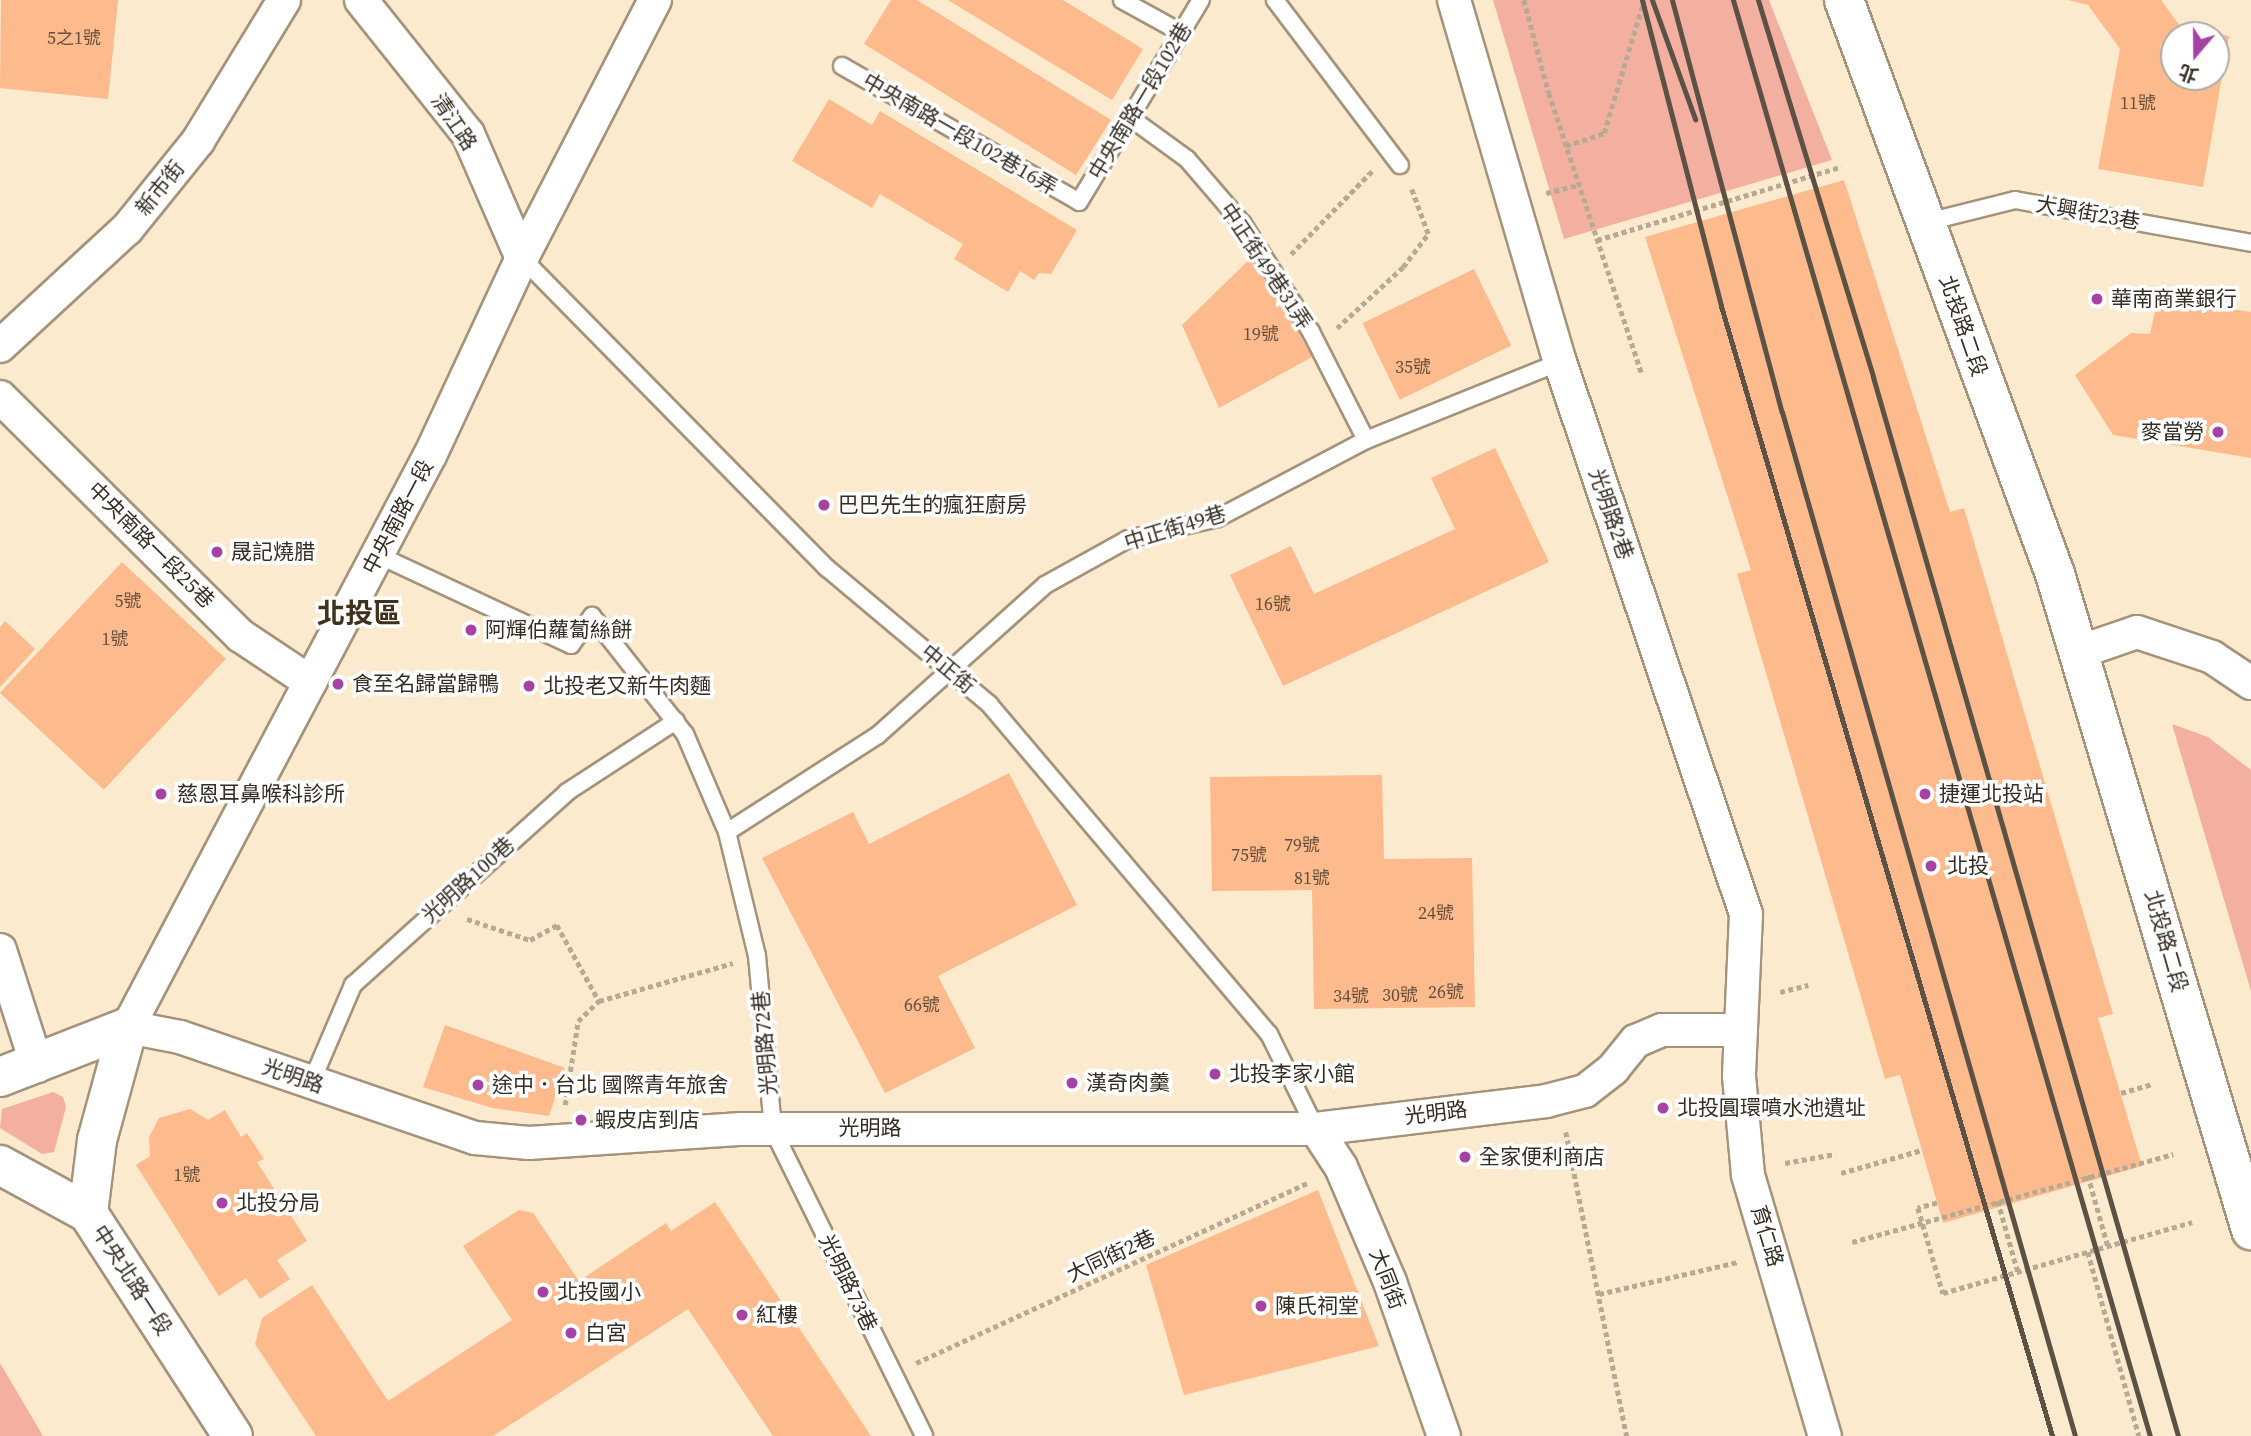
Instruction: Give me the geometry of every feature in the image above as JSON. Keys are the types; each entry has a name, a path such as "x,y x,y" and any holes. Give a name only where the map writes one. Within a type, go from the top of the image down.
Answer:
{"street":[{"name":"新市街","path":"0,346 127,229 198,141 284,0"},
{"name":"清江路","path":"361,0 468,134 522,258"},
{"name":"中央南路一段","path":"128,1027 377,555 522,258 655,0"},
{"name":"光明路2巷","path":"1454,0 1560,362 1746,914 1741,1030"},
{"name":"北投路二段","path":"1844,0 1927,222 2079,652 2251,1230"},
{"name":"中央南路一段25巷","path":"0,397 241,635 310,682"},
{"path":"2079,652 2137,632 2212,657 2251,683"},
{"path":"0,950 37,1066"},
{"path":"0,1077 37,1066 128,1027"},
{"name":"光明路","path":"128,1027 180,1037 475,1139 563,1141 773,1130 1316,1129 1546,1101 1585,1091 1614,1069 1636,1041 1662,1030 1741,1030"},
{"name":"中央北路一段","path":"128,1027 97,1140 88,1213 233,1436"},
{"name":"育仁路","path":"1741,1030 1739,1076 1748,1175 1825,1436"},
{"name":"大同街","path":"1316,1129 1341,1167 1390,1282 1444,1436"},
{"path":"0,1165 88,1213"}],"lane":[{"path":"1122,0 1180,32"},
{"name":"中央南路一段102巷","path":"1079,202 1132,119 1180,32 1201,0"},
{"path":"1275,0 1395,159"},
{"name":"中央南路一段102巷16弄","path":"842,66 1079,202"},
{"name":"中正街49巷31弄","path":"1132,119 1187,159 1243,223 1317,344 1366,440"},
{"name":"大興街23巷","path":"1927,222 2015,200 2251,243"},
{"name":"中正街","path":"522,258 827,568 989,704 1094,822 1269,1034 1316,1129"},
{"name":"中正街49巷","path":"727,832 878,735 953,673 1045,585 1128,539 1218,518 1366,440 1560,362"},
{"name":"光明路72巷","path":"377,555 571,645 592,616 676,721 727,832 757,956 773,1130"},
{"name":"光明路100巷","path":"312,1083 353,985 435,908 567,792 676,721"},
{"name":"光明路73巷","path":"773,1130 924,1436"}],"path":[{"path":"1524,0 1566,146 1642,375"},
{"path":"1566,146 1604,133 1644,0"},
{"path":"1273,272 1395,159 1428,234 1362,309 1317,344"},
{"path":"1597,240 1841,167"},
{"path":"1544,194 1579,185"},
{"path":"435,908 530,940 557,925 599,1001"},
{"path":"563,1141 568,1059 578,1021 599,1001 757,956"},
{"path":"1780,992 1808,985"},
{"path":"2121,1093 2153,1084"},
{"path":"1566,1131 1627,1436"},
{"path":"1841,1173 1922,1150"},
{"path":"1785,1163 1835,1154"},
{"path":"1852,1242 2088,1175 2173,1154"},
{"name":"大同街2巷","path":"893,1373 1341,1167"},
{"path":"2088,1175 2108,1246"},
{"path":"1998,1201 2018,1272"},
{"path":"1937,1203 1918,1208 1944,1293 2192,1222"},
{"path":"1599,1294 1772,1252"},
{"path":"2088,1252 2139,1436"}],"shaded area":[{"path":"1493,0 1769,0 1832,160 1564,239"},
{"path":"2172,724 2208,737 2251,770 2251,991"},
{"path":"53,1092 63,1097 66,1107 54,1152 42,1154 0,1128 2,1109"},
{"path":"0,1363 43,1436 0,1436"}],"building":[{"path":"1,0 118,0 108,99 0,88"},
{"path":"891,0 917,0 1111,120 1076,175 864,44"},
{"path":"948,0 1063,0 1143,49 1112,100"},
{"path":"2068,0 2161,0 2176,21 2160,21 2160,91 2220,91 2203,187 2098,169 2120,49 2088,5"},
{"path":"829,99 872,125 880,111 1077,230 1051,274 1039,273 1034,280 1020,271 1008,292 954,259 963,244 880,194 872,208 792,161"},
{"name":"捷運北投站","path":"1844,180 1950,512 1964,508 2113,1014 2098,1018 2142,1166 1943,1223 1900,1075 1885,1079 1737,574 1751,570 1645,237"},
{"path":"1256,253 1312,357 1219,408 1182,325"},
{"path":"1474,269 1511,345 1400,400 1363,323"},
{"path":"2158,297 2251,312 2251,458 2113,435 2075,375 2131,333 2150,334"},
{"path":"1495,448 1549,562 1283,686 1230,575 1291,546 1314,594 1455,529 1431,478"},
{"path":"122,562 226,659 104,790 0,693"},
{"path":"5,621 35,649 0,687 0,627"},
{"path":"1009,773 1077,905 938,976 975,1048 885,1093 762,858 853,812 869,844"},
{"path":"1382,775 1384,859 1472,858 1475,1007 1314,1009 1312,890 1212,891 1210,777"},
{"path":"445,1025 565,1068 549,1116 492,1108 423,1087"},
{"name":"北投分局","path":"190,1109 208,1120 225,1110 241,1137 247,1133 264,1159 257,1162 307,1241 277,1260 290,1279 260,1299 246,1278 219,1296 136,1165 150,1156 149,1137 159,1118"},
{"name":"陳氏祠堂","path":"1318,1190 1379,1346 1184,1395 1146,1265"},
{"name":"白宮","path":"715,1202 871,1436 773,1436 688,1309 493,1436 316,1436 255,1344 262,1318 312,1285 388,1401 512,1320 463,1246 519,1210 533,1213 579,1281 666,1223 671,1231"}],"railway":[{"path":"1642,0 1721,306 2052,1436"},
{"path":"1652,0 1695,119"},
{"path":"1672,0 1782,412 2075,1436"},
{"path":"1733,0 2150,1436"},
{"path":"1758,0 1873,377 2178,1436"}],"place":[{"name":"華南商業銀行","path":"2097,299"},
{"name":"麥當勞","path":"2218,432"},
{"name":"巴巴先生的瘋狂廚房","path":"824,505"},
{"name":"晟記燒腊","path":"217,552"},
{"name":"阿輝伯蘿蔔絲餅","path":"471,630"},
{"name":"食至名歸當歸鴨","path":"338,684"},
{"name":"北投老又新牛肉麵","path":"529,686"},
{"name":"慈恩耳鼻喉科診所","path":"161,794"},
{"name":"捷運北投站","path":"1925,794"},
{"name":"北投","path":"1931,866"},
{"name":"北投李家小館","path":"1215,1074"},
{"name":"漢奇肉羹","path":"1072,1083"},
{"name":"途中．台北 國際青年旅舍","path":"478,1085"},
{"name":"北投圓環噴水池遺址","path":"1663,1108"},
{"name":"蝦皮店到店","path":"581,1120"},
{"name":"全家便利商店","path":"1465,1157"},
{"name":"北投分局","path":"222,1203"},
{"name":"北投國小","path":"543,1292"},
{"name":"陳氏祠堂","path":"1261,1306"},
{"name":"紅樓","path":"742,1315"},
{"name":"白宮","path":"571,1333"}],"district":[{"name":"北投區","path":"359,613"}]}
